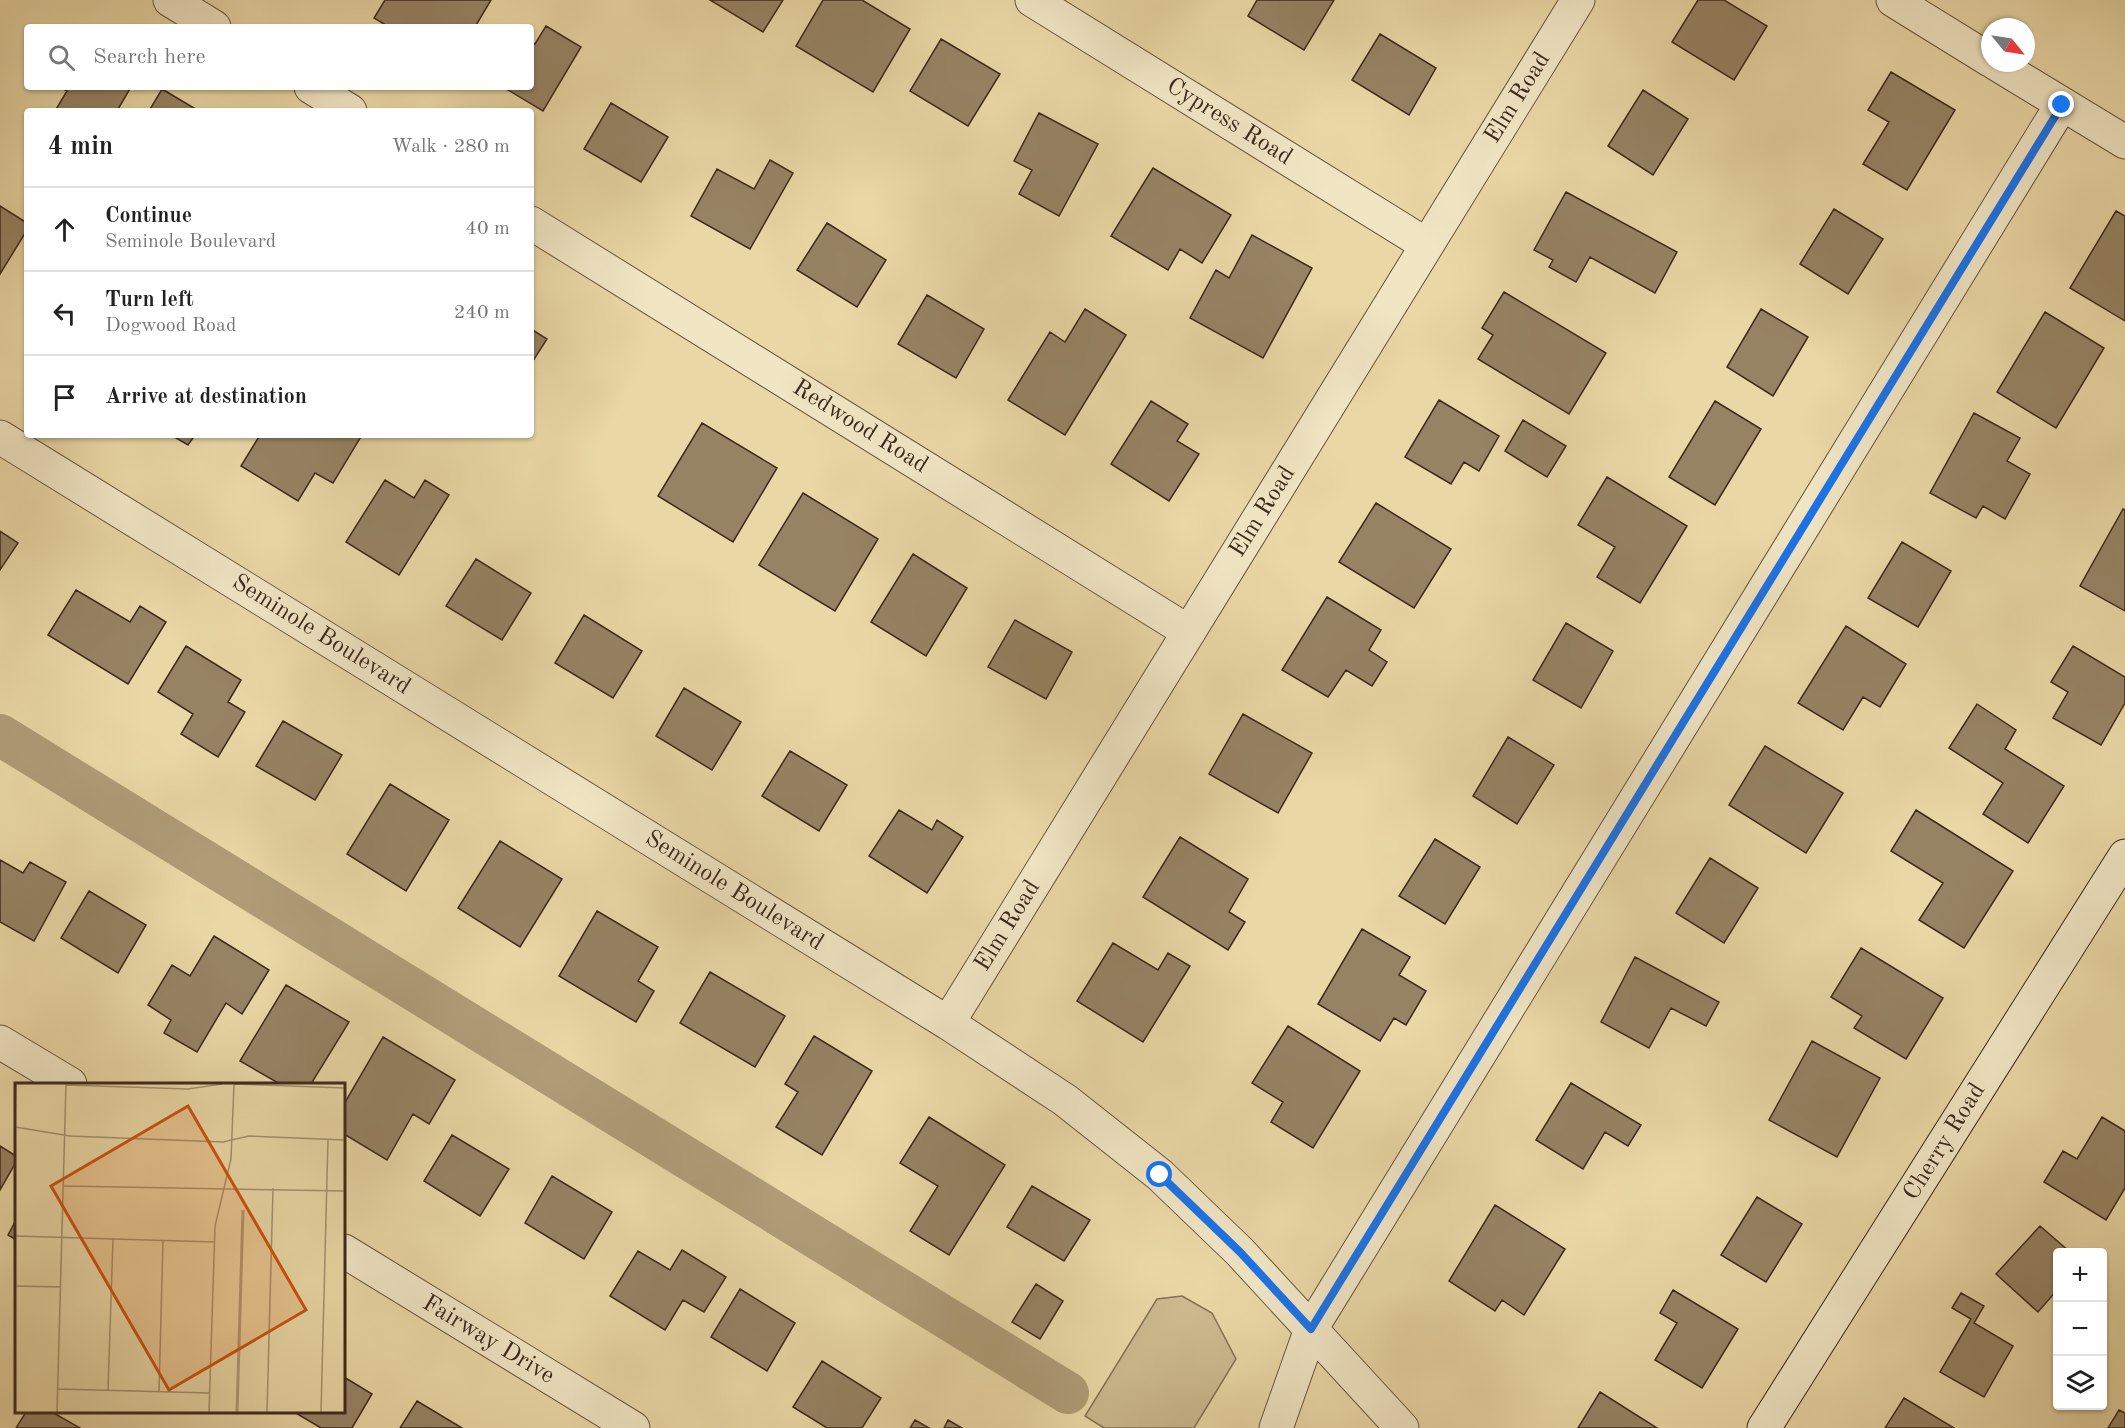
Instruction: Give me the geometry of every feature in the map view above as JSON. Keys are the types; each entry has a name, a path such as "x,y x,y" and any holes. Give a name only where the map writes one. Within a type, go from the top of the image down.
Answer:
{"street":[{"path":"170,0 209,24"},
{"name":"Cypress Road","path":"1032,0 1427,245"},
{"name":"Elm Road","path":"948,1023 1578,0"},
{"path":"1893,0 1981,54"},
{"path":"2009,72 2125,142"},
{"path":"316,90 345,108"},
{"path":"1276,1428 1311,1329 2062,105"},
{"name":"Redwood Road","path":"534,226 1189,632"},
{"name":"Seminole Boulevard","path":"0,437 948,1023 1065,1100 1160,1175 1240,1252 1402,1428"},
{"name":"Cherry Road","path":"1764,1428 2125,856"},
{"path":"0,1042 68,1083"},
{"name":"Fairway Drive","path":"345,1252 633,1428"}],"shaded area":[{"path":"1182,1296 1212,1313 1236,1359 1194,1428 1104,1428 1085,1416 1157,1299"}],"building":[{"path":"385,0 491,0 477,24 384,24 374,18"},
{"path":"710,0 783,0 763,32"},
{"path":"823,0 862,0 910,29 873,92 796,46"},
{"path":"1257,0 1334,0 1304,50 1248,16"},
{"path":"1698,0 1724,0 1767,26 1734,80 1672,42"},
{"path":"546,26 581,47 543,111 508,90 534,90 535,44"},
{"path":"1380,34 1436,68 1409,115 1352,80"},
{"path":"941,39 1000,74 968,126 910,91"},
{"path":"1891,72 1955,110 1907,190 1863,164 1889,122 1868,110"},
{"path":"65,90 129,90 119,108 57,108 67,91"},
{"path":"161,90 164,90 194,108 151,108"},
{"path":"1643,90 1688,119 1653,175 1608,146"},
{"path":"611,103 668,137 641,182 584,149"},
{"path":"1039,113 1098,144 1059,216 1019,194 1032,170 1014,161"},
{"path":"770,160 793,173 750,249 691,216 717,169 754,189"},
{"path":"1153,168 1231,215 1202,263 1180,249 1168,270 1111,236"},
{"path":"1566,192 1677,252 1655,293 1590,257 1576,282 1549,267 1553,260 1534,250"},
{"path":"0,206 24,221 24,235 0,274"},
{"path":"1834,209 1883,239 1848,294 1800,264"},
{"path":"2116,211 2125,216 2125,321 2070,288"},
{"path":"827,223 886,260 857,307 797,270"},
{"path":"1252,235 1312,268 1263,358 1190,318 1216,270 1229,278"},
{"path":"1504,292 1606,353 1569,414 1478,359 1493,335 1482,328"},
{"path":"927,295 984,329 956,378 898,344"},
{"path":"1085,309 1126,335 1065,435 1008,400 1050,332 1065,342"},
{"path":"1761,309 1808,337 1773,396 1727,367"},
{"path":"2045,312 2104,348 2056,428 1997,392"},
{"path":"534,331 547,339 534,359"},
{"path":"1439,400 1499,436 1479,471 1464,462 1451,484 1405,457"},
{"path":"1151,401 1188,424 1177,441 1199,454 1169,501 1111,464"},
{"path":"1715,401 1761,429 1715,505 1669,477"},
{"path":"1974,413 2020,438 2007,461 2030,474 2005,519 1983,506 1976,518 1930,493"},
{"path":"1523,420 1566,446 1547,477 1505,451"},
{"path":"702,423 777,468 733,542 658,496"},
{"path":"176,438 193,438 188,445"},
{"path":"258,438 360,438 333,483 315,473 298,501 241,466"},
{"path":"1607,477 1687,526 1640,603 1597,577 1615,547 1578,525"},
{"path":"385,480 414,498 425,480 449,495 399,575 346,542"},
{"path":"803,493 878,539 835,611 759,565"},
{"path":"1376,503 1451,549 1414,608 1339,562"},
{"path":"2123,509 2125,510 2125,611 2080,586"},
{"path":"0,531 18,543 0,570"},
{"path":"1902,542 1951,571 1918,627 1868,598"},
{"path":"913,554 967,588 926,656 871,622"},
{"path":"476,559 531,593 502,640 446,606"},
{"path":"76,590 130,622 140,606 166,622 128,684 48,635"},
{"path":"1327,597 1381,630 1369,650 1387,662 1372,686 1346,670 1328,697 1282,670"},
{"path":"584,615 642,651 613,698 555,663"},
{"path":"1015,620 1072,652 1046,699 988,667"},
{"path":"1566,623 1613,651 1581,708 1533,680"},
{"path":"1846,626 1906,664 1880,707 1863,697 1843,730 1798,703"},
{"path":"186,646 241,680 228,702 245,712 218,757 181,734 193,714 158,692"},
{"path":"2073,646 2125,677 2125,703 2101,745 2053,718 2068,692 2051,682"},
{"path":"684,688 741,722 712,770 656,736"},
{"path":"1977,704 2016,730 2005,749 2064,786 2028,843 1983,814 2003,783 1949,748"},
{"path":"1243,714 1312,753 1278,813 1209,774"},
{"path":"283,721 342,755 315,800 256,766"},
{"path":"1508,737 1554,765 1517,824 1473,796"},
{"path":"1765,746 1843,793 1806,853 1729,805"},
{"path":"790,751 847,785 819,831 762,796"},
{"path":"390,784 449,820 406,891 347,854"},
{"path":"899,810 932,830 937,820 963,837 927,893 869,856"},
{"path":"1916,810 2013,871 1964,948 1919,920 1943,883 1891,851"},
{"path":"1180,837 1248,879 1229,912 1245,922 1228,950 1143,897"},
{"path":"1435,839 1480,867 1445,924 1399,896"},
{"path":"500,841 562,879 520,947 458,908"},
{"path":"1710,858 1758,888 1724,943 1676,913"},
{"path":"0,860 23,873 30,862 66,882 34,941 0,922"},
{"path":"89,891 146,925 118,973 61,938"},
{"path":"597,911 658,947 638,981 654,991 636,1022 559,976"},
{"path":"1362,929 1410,957 1399,975 1426,991 1406,1025 1394,1018 1380,1041 1318,1004"},
{"path":"214,936 269,970 242,1014 226,1003 197,1052 164,1033 171,1020 148,1005 172,965 190,976"},
{"path":"1113,943 1158,970 1168,953 1190,966 1143,1042 1077,1001"},
{"path":"1861,948 1943,998 1906,1059 1854,1028 1862,1016 1831,997"},
{"path":"1635,957 1719,1002 1706,1026 1671,1008 1649,1048 1601,1022"},
{"path":"710,972 785,1016 755,1067 680,1023"},
{"path":"286,985 349,1022 312,1083 278,1083 240,1061"},
{"path":"1288,1026 1360,1071 1313,1148 1271,1122 1283,1102 1252,1083"},
{"path":"814,1036 872,1071 822,1155 776,1127 798,1092 785,1084"},
{"path":"383,1037 455,1080 429,1124 413,1114 387,1160 345,1135 345,1102"},
{"path":"1812,1041 1880,1078 1837,1157 1769,1120"},
{"path":"1571,1083 1641,1125 1628,1146 1605,1132 1583,1169 1536,1140"},
{"path":"929,1117 1005,1165 949,1255 910,1231 938,1186 900,1163"},
{"path":"2102,1117 2125,1131 2125,1188 2106,1220 2044,1182 2063,1151 2077,1159"},
{"path":"452,1135 509,1169 480,1216 424,1181"},
{"path":"0,1146 15,1155 15,1164 0,1190"},
{"path":"552,1176 612,1212 584,1259 525,1223"},
{"path":"1032,1186 1090,1220 1064,1261 1007,1227"},
{"path":"1757,1197 1802,1224 1766,1282 1721,1255"},
{"path":"1495,1205 1565,1249 1524,1315 1502,1300 1495,1311 1449,1281"},
{"path":"15,1222 15,1239 8,1235"},
{"path":"2040,1226 2065,1248 2053,1248 2053,1295 2038,1312 1996,1274"},
{"path":"682,1250 726,1277 704,1312 683,1300 665,1330 610,1296 638,1251 670,1270"},
{"path":"1036,1284 1063,1301 1040,1339 1012,1322"},
{"path":"740,1289 795,1323 767,1371 711,1337"},
{"path":"1673,1290 1738,1329 1702,1388 1655,1360 1677,1323 1660,1313"},
{"path":"1961,1293 1984,1306 1974,1323 2013,1346 1984,1397 1940,1372 1971,1319 1952,1308"},
{"path":"822,1361 881,1398 862,1428 827,1428 793,1407"},
{"path":"345,1378 372,1394 352,1428 321,1428 296,1413 345,1413"},
{"path":"1600,1392 1657,1428 1578,1428"},
{"path":"1904,1398 1954,1428 1885,1428"},
{"path":"417,1401 462,1428 400,1428"},
{"path":"2119,1410 2125,1413 2125,1428 2108,1428"},
{"path":"25,1413 54,1413 80,1428 16,1428"},
{"path":"915,1420 929,1428 910,1428"},
{"path":"948,1420 962,1428 944,1428"}],"waterway":[{"path":"0,735 1068,1393"}],"route":[{"path":"1160,1175 1240,1252 1311,1329 2062,105"}]}
